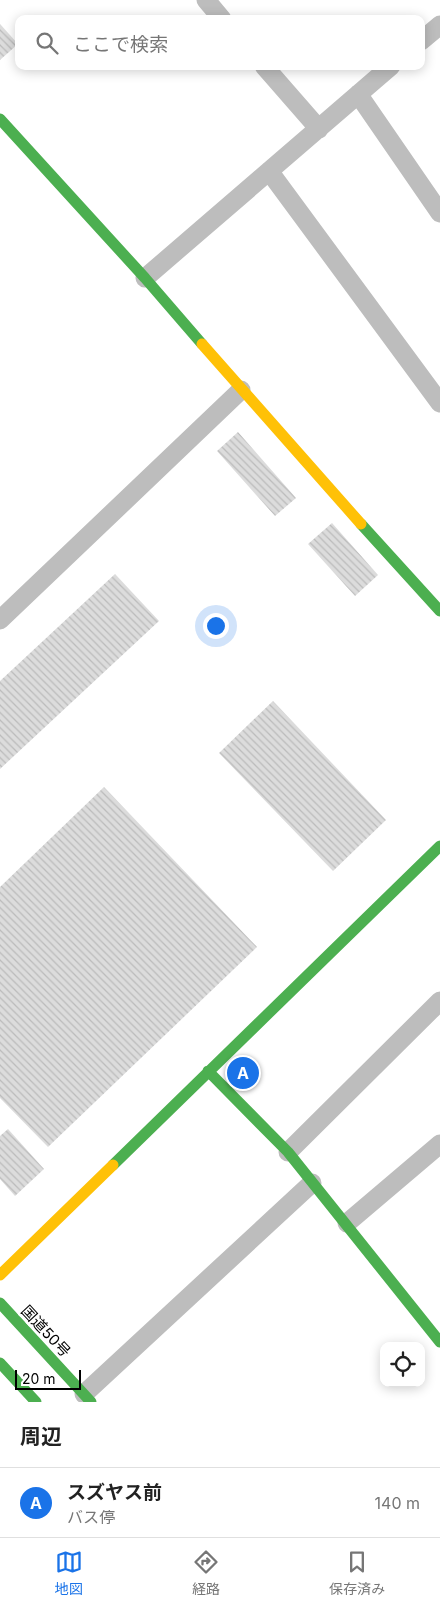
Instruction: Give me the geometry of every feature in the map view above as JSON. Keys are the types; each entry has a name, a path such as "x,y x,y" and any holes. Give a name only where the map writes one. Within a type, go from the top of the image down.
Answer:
{"main road":[{"path":"0,119 145,278 241,390 440,611"},
{"path":"0,1275 208,1071 438,852"},
{"path":"208,1071 288,1152 440,1342"},
{"name":"国道50号","path":"0,1303 88,1398"},
{"path":"0,1363 36,1402"}],"street":[{"path":"206,0 219,15"},
{"path":"425,38 440,26"},
{"path":"267,70 319,129"},
{"path":"145,278 386,70"},
{"path":"358,94 440,213"},
{"path":"269,171 440,403"},
{"path":"0,620 241,390"},
{"path":"288,1152 440,1001"},
{"path":"346,1223 440,1144"},
{"path":"88,1398 312,1183"}],"building":[{"path":"0,24 15,41 15,47 0,60"},
{"path":"238,432 296,498 275,516 217,451"},
{"path":"332,523 378,575 355,596 308,544"},
{"path":"115,574 159,621 0,769 0,681"},
{"path":"273,701 386,820 333,871 219,753"},
{"path":"104,787 257,947 48,1147 0,1098 0,887"},
{"path":"8,1129 44,1169 15,1196 0,1179 0,1136"}],"traffic: fast":[{"path":"0,119 145,278 202,344"},
{"path":"361,524 440,611"},
{"path":"113,1165 440,846"},
{"path":"208,1071 288,1152 440,1342"},
{"path":"0,1303 91,1402"},
{"path":"0,1363 36,1402"}],"traffic: slow":[{"path":"202,344 361,524"},
{"path":"0,1275 113,1165"}],"place":[{"name":"スズヤス前","path":"243,1073"}]}
